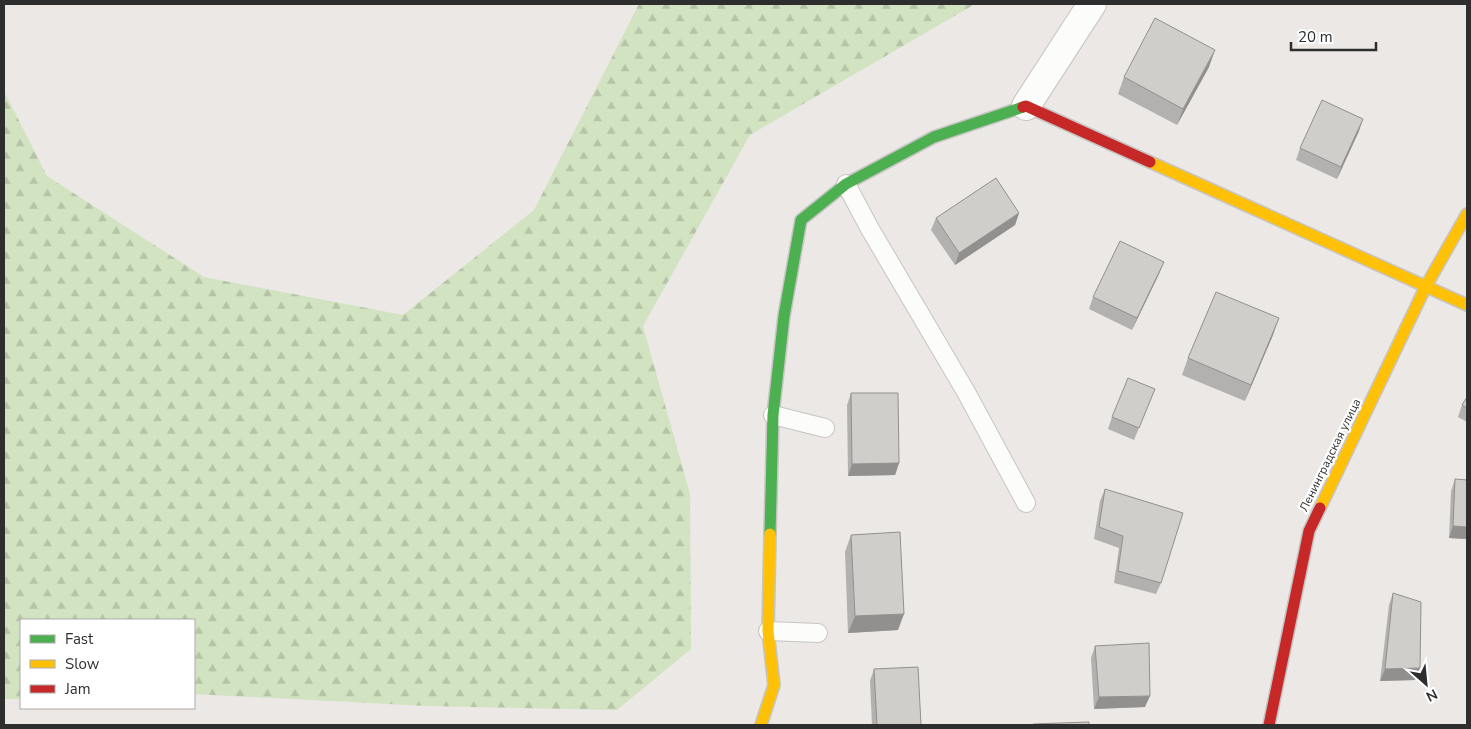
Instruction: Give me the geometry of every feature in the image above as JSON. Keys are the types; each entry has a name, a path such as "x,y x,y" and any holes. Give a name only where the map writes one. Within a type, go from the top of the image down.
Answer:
{"street":[{"path":"761,725 774,685 768,631 772,415 784,316 801,220 846,184 934,137 1026,106 1092,4"},
{"path":"1026,106 1467,305"},
{"name":"Ленинградская улица","path":"1268,725 1308,531 1426,286 1467,214"}],"lane":[{"path":"846,184 870,229 966,392 1026,503"},
{"path":"772,415 826,428"},
{"path":"768,631 818,633"}],"green space":[{"path":"639,4 975,4 750,135 643,326 690,494 691,649 617,710 426,706 195,694 195,619 20,619 20,699 4,699 4,91 47,176 204,277 403,315 534,210"}],"building":[{"path":"1155,18 1215,50 1183,109 1124,77"},
{"path":"1322,100 1363,119 1341,167 1300,148"},
{"path":"996,178 1019,213 959,253 936,218"},
{"path":"1120,241 1164,262 1137,318 1093,297"},
{"path":"1216,292 1279,318 1251,385 1188,358"},
{"path":"1128,378 1155,389 1139,428 1112,417"},
{"path":"851,393 898,393 899,463 852,464"},
{"path":"1467,397 1467,408 1462,405"},
{"path":"1455,479 1467,480 1467,527 1453,526"},
{"path":"1105,489 1183,513 1161,583 1118,571 1123,536 1099,527"},
{"path":"900,532 904,614 855,616 851,535"},
{"path":"1393,593 1421,602 1420,668 1385,669"},
{"path":"1149,643 1150,696 1099,697 1095,646"},
{"path":"918,667 921,725 877,725 874,669"},
{"path":"1089,722 1089,725 1033,725 1033,724"}],"traffic: fast":[{"path":"770,534 773,415 784,316 801,220 846,184 934,137 1023,107"}],"traffic: slow":[{"path":"1150,162 1467,305"},
{"path":"1320,508 1426,286 1467,214"},
{"path":"761,725 774,685 768,631 770,534"}],"traffic: jam":[{"path":"1023,107 1026,106 1150,162"},
{"path":"1269,725 1309,531 1320,508"}]}
